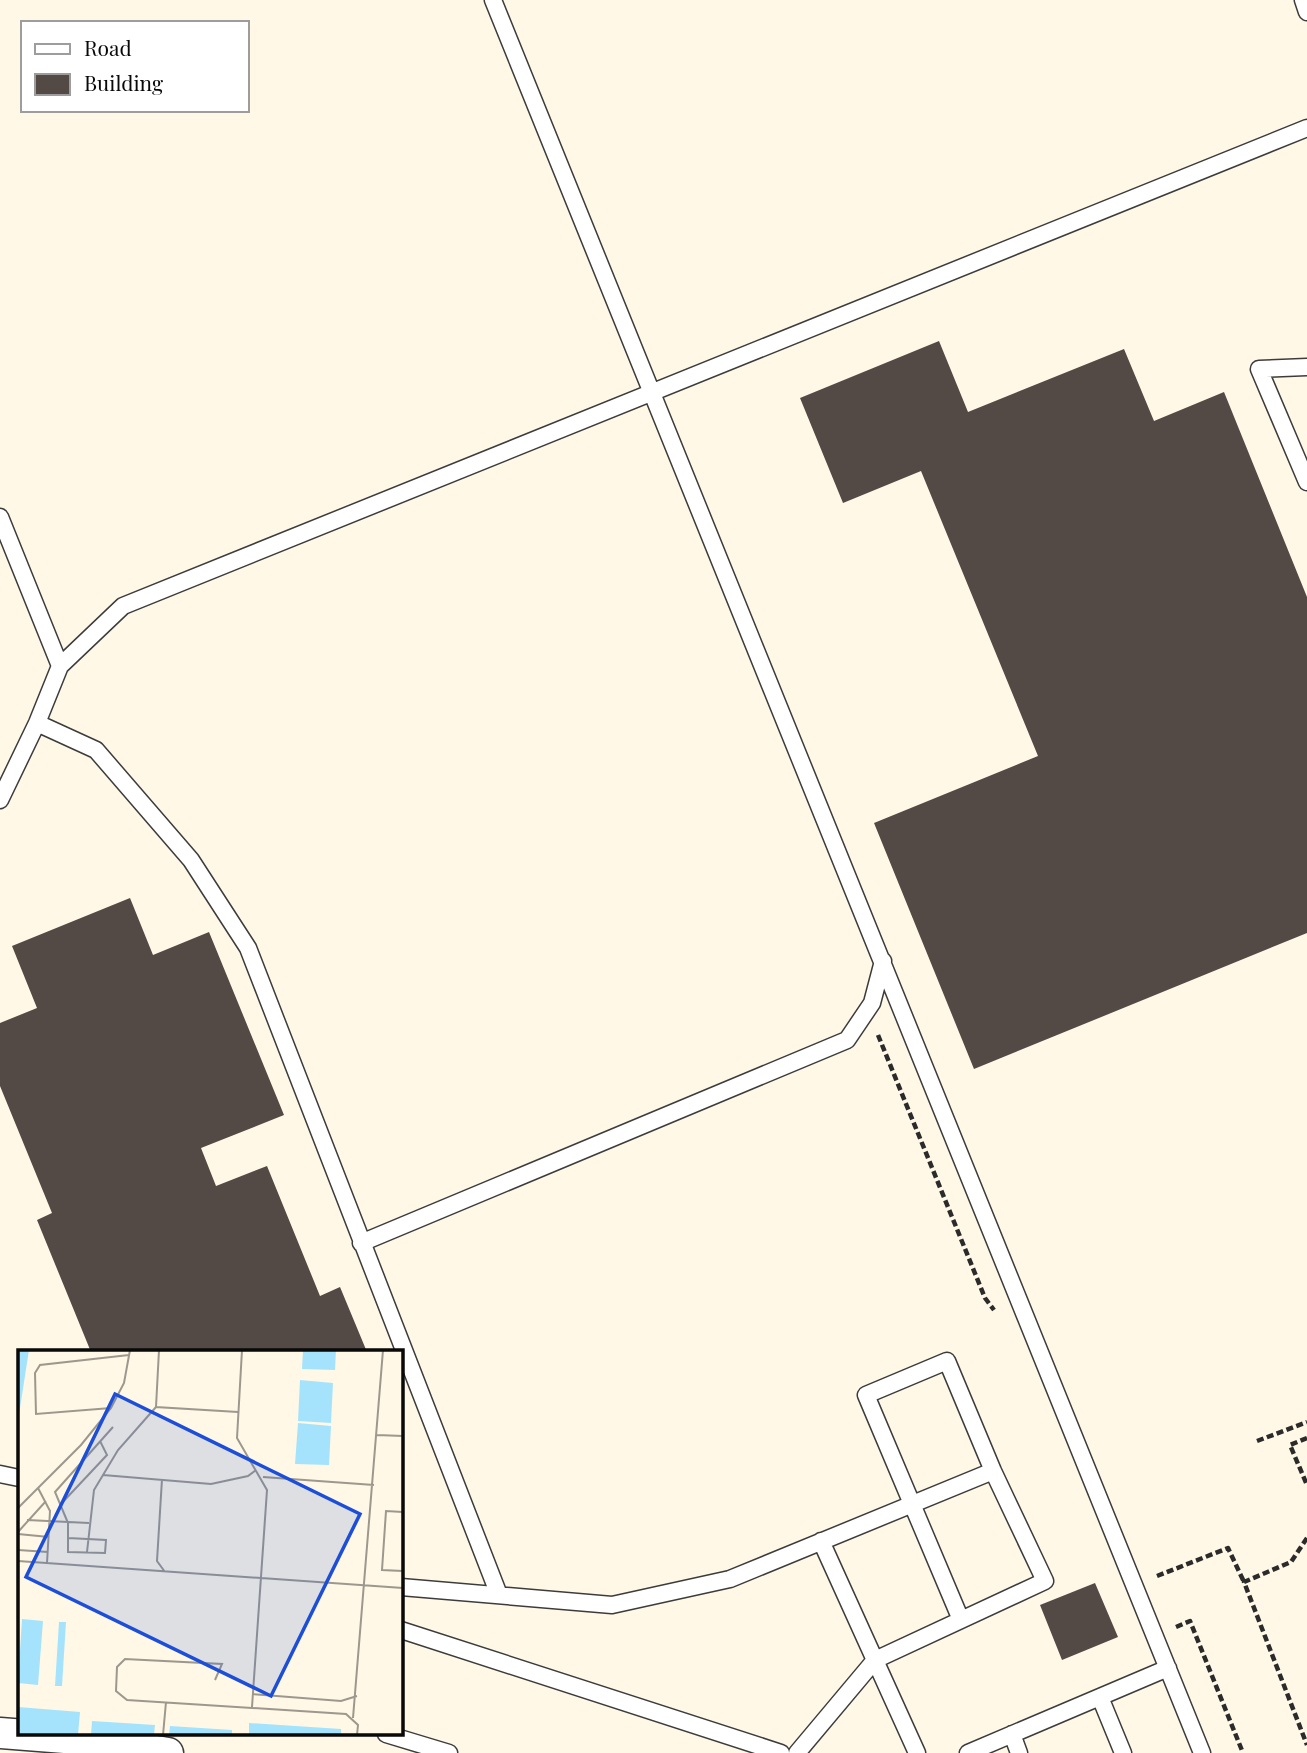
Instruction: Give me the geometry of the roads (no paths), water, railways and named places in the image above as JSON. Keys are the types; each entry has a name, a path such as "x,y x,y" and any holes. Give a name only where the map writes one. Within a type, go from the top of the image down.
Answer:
{"street":[{"path":"0,1733 18,1736"},
{"path":"21,1736 168,1753"}],"lane":[{"path":"492,0 1202,1753"},
{"path":"1303,0 1307,12"},
{"path":"0,800 37,723 60,666 123,606 1307,128"},
{"path":"1307,367 1259,369 1307,482"},
{"path":"0,517 60,666"},
{"path":"37,723 96,750 191,860 248,948 499,1595"},
{"path":"361,1244 847,1040 873,1003 883,961"},
{"path":"797,1753 875,1660 1045,1581 993,1471 947,1361 866,1395 914,1503 961,1620"},
{"path":"402,1587 612,1605 730,1579 993,1471"},
{"path":"0,1474 18,1478"},
{"path":"821,1541 918,1753"},
{"path":"402,1630 781,1753"},
{"path":"968,1753 1168,1668"},
{"path":"1100,1697 1123,1753"},
{"path":"1012,1734 1019,1753"},
{"path":"393,1736 449,1753"}]}
